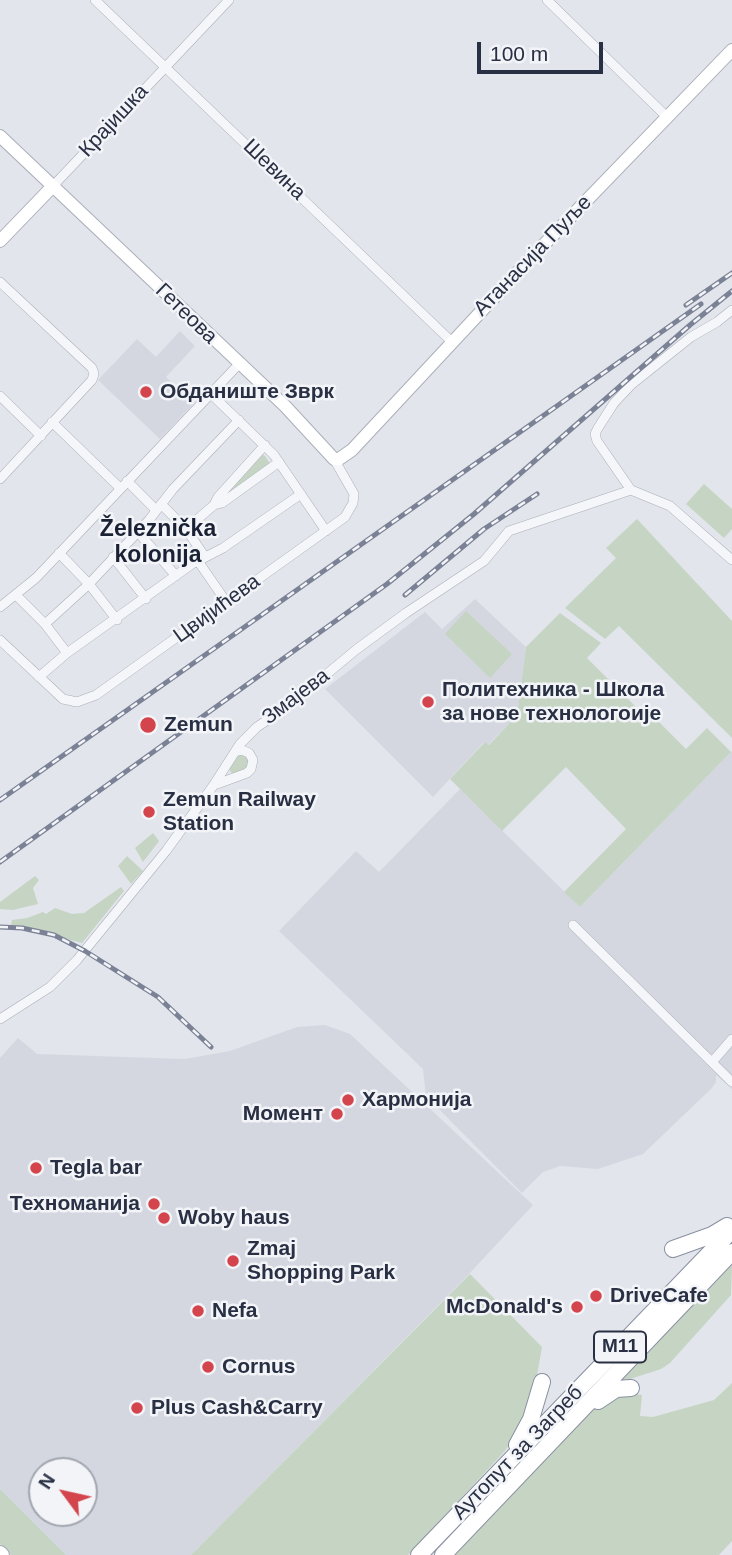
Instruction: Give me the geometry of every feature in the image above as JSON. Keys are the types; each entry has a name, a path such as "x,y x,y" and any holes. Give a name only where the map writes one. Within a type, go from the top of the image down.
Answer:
{"highway":[{"path":"673,1249 712,1235 732,1223"},
{"name":"Аутопут за Загреб","path":"419,1555 732,1230"},
{"name":"Аутопут за Загреб","path":"443,1555 732,1252"},
{"path":"507,1464 531,1419 542,1382"},
{"path":"575,1415 610,1392 631,1388"},
{"path":"414,1555 434,1539"}],"street":[{"name":"Шевина","path":"95,0 452,342"},
{"name":"Крајишка","path":"0,242 229,0"},
{"path":"547,0 667,117"},
{"name":"Атанасија Пуље","path":"334,459 341,458 352,450 732,50"},
{"name":"Гетеова","path":"0,136 292,413 334,459 353,491 353,503"},
{"path":"0,282 92,368 94,374 92,380 0,479"},
{"path":"732,310 691,337 632,384 614,403 595,434 597,441 631,490 670,506 732,560"},
{"path":"0,607 59,553 239,364"},
{"path":"210,393 265,445 326,531"},
{"path":"0,396 41,436"},
{"path":"45,624 89,584 239,420"},
{"path":"52,422 124,485 186,528 227,603"},
{"path":"186,528 214,505 218,497 265,445"},
{"path":"214,505 222,503 279,462"},
{"name":"Змајева","path":"0,1019 50,987 77,960 166,851 249,734 377,635 484,561 509,531 631,490"},
{"path":"0,640 39,677 67,653 176,576 223,548 301,494"},
{"name":"Цвијићева","path":"39,677 59,696 71,702 96,695 345,517 353,503"},
{"path":"138,532 176,576"},
{"path":"59,553 89,584 117,620"},
{"path":"113,556 146,599"},
{"path":"16,595 45,624 67,653"},
{"path":"245,751 249,734"},
{"path":"213,786 233,776 247,773 253,766 252,755 245,751 234,752"},
{"path":"227,763 233,776"},
{"path":"573,925 730,1080"},
{"path":"713,1061 732,1040"}],"shaded area":[{"name":"Обданиште Зврк","path":"180,331 195,346 166,377 194,403 160,439 98,380 137,339 156,357"},
{"name":"Политехника - Школа за нове технологоије","path":"475,599 526,647 517,715 488,745 484,742 433,797 325,689 425,612 442,629"},
{"path":"732,751 732,1089 716,1075 712,1088 643,1154 598,1169 560,1166 543,1172 522,1193 426,1096 423,1069 279,931 356,851 379,872 460,789 580,907"},
{"name":"Zmaj Shopping Park","path":"325,1025 350,1034 533,1205 469,1274 191,1555 66,1555 38,1527 98,1527 98,1457 28,1457 28,1517 0,1489 0,1058 18,1038 37,1054 185,1059 230,1051 297,1027"}],"green space":[{"path":"262,454 271,465 225,498 223,495"},
{"path":"704,484 732,509 732,529 724,538 686,504"},
{"path":"637,519 732,621 732,738 619,626 605,639 565,608 616,558 606,548"},
{"path":"466,611 512,654 490,678 445,634"},
{"path":"560,613 601,643 587,658 648,719 652,715 686,749 707,728 731,752 580,907 564,892 626,829 566,767 502,831 450,779 485,742 489,745 517,715 526,647"},
{"path":"240,753 250,757 246,771 233,774 230,764"},
{"path":"153,833 159,841 143,862 135,848"},
{"path":"127,856 143,871 131,884 118,866"},
{"path":"35,876 39,880 33,888 38,904 13,910 0,909 0,902"},
{"path":"121,887 124,891 82,943 11,925 12,920 43,912 46,914 55,908 72,914 84,913"},
{"path":"732,1265 731,1295 670,1363 661,1369 618,1383"},
{"path":"470,1274 542,1347 536,1381 517,1434 504,1452 408,1555 191,1555"},
{"path":"732,1383 732,1541 719,1555 455,1555 602,1399 627,1393 642,1395 640,1416 653,1417 714,1400"},
{"path":"0,1489 28,1517 28,1527 38,1527 66,1555 11,1555 0,1544"}],"railway":[{"path":"686,305 732,273"},
{"path":"0,862 387,584 474,514 732,291"},
{"path":"0,800 701,304"},
{"path":"405,595 484,529 537,494"},
{"path":"0,927 22,928 54,935 85,951 158,997 211,1047"}],"place":[{"name":"Обданиште Зврк","path":"146,392"},
{"name":"Политехника - Школа за нове технологоије","path":"428,702"},
{"name":"Zemun","path":"148,725"},
{"name":"Zemun Railway Station","path":"149,812"},
{"name":"Хармонија","path":"348,1100"},
{"name":"Момент","path":"337,1114"},
{"name":"Tegla bar","path":"36,1168"},
{"name":"Техноманија","path":"154,1204"},
{"name":"Woby haus","path":"164,1218"},
{"name":"Zmaj Shopping Park","path":"233,1261"},
{"name":"DriveCafe","path":"596,1296"},
{"name":"McDonald's","path":"577,1307"},
{"name":"Nefa","path":"198,1311"},
{"name":"Cornus","path":"208,1367"},
{"name":"Plus Cash&Carry","path":"137,1408"}],"district":[{"name":"Železnička kolonija","path":"158,543"}]}
